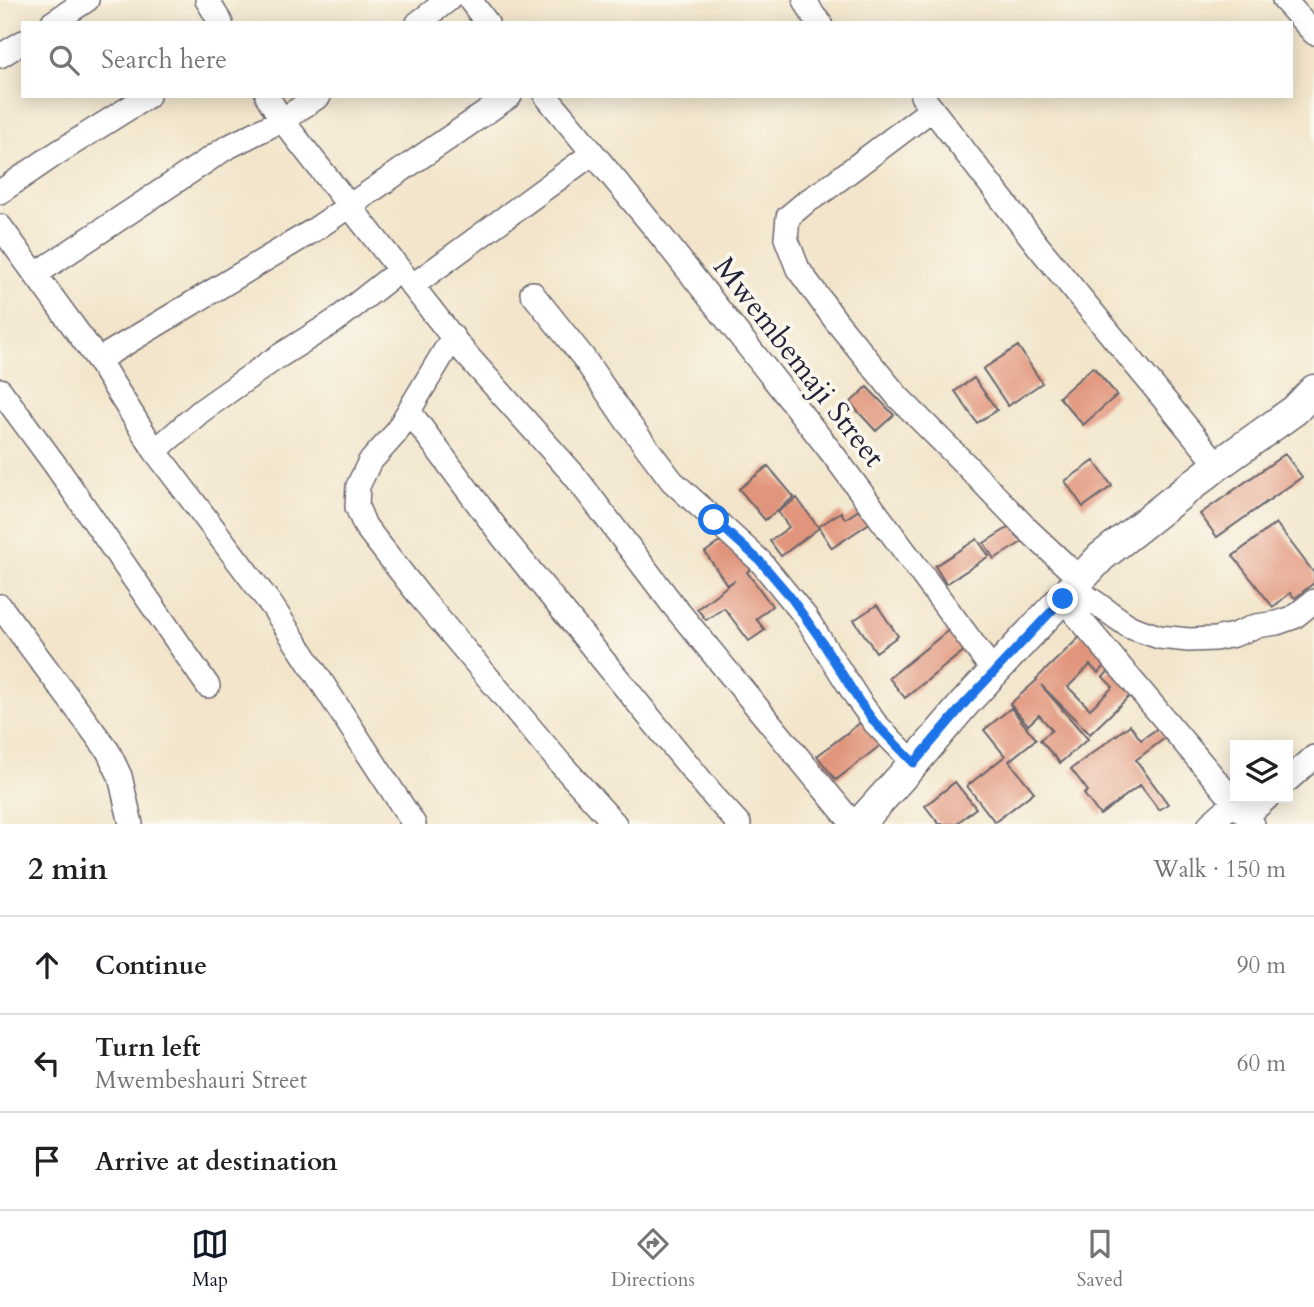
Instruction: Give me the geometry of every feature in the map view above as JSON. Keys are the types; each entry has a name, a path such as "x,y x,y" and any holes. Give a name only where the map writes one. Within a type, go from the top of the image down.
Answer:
{"street":[{"path":"55,21 87,0"},
{"path":"206,0 220,21"},
{"path":"421,21 448,0"},
{"path":"470,0 486,21"},
{"path":"805,0 819,21"},
{"path":"1283,0 1314,33"},
{"path":"0,57 21,43"},
{"path":"0,192 145,98"},
{"path":"268,98 282,120 465,353 574,475 673,604 853,824"},
{"path":"36,274 226,148 282,120 316,98"},
{"path":"98,360 314,230 507,98"},
{"name":"Mwembemaji Street","path":"549,98 832,453 994,672"},
{"path":"1218,465 1038,246 927,103 826,189 788,217 786,238 798,269 836,321 898,397 1026,528 1245,814"},
{"path":"155,451 201,411 273,360 406,278 593,153"},
{"path":"0,226 98,360 155,451 272,606 414,824"},
{"path":"532,293 583,357 626,421 672,481 767,569 805,616 875,723 914,763"},
{"path":"453,337 395,434 369,463 358,486 357,507 365,526 422,600 559,763 615,824"},
{"path":"0,390 56,466 208,686"},
{"path":"859,824 965,703 1101,557 1218,465 1295,410 1314,390"},
{"path":"409,411 502,536 739,824"},
{"path":"1072,589 1130,627 1159,637 1189,640 1224,637 1256,626 1276,623 1294,617 1314,601"},
{"path":"0,606 108,751 120,776 131,824"},
{"path":"1293,776 1314,757"},
{"path":"1210,824 1245,814 1260,803"}],"building":[{"path":"1018,346 1042,383 1008,406 983,369"},
{"path":"1093,367 1117,395 1083,425 1059,397"},
{"path":"974,378 997,410 977,423 955,391"},
{"path":"867,387 894,415 876,431 850,403"},
{"path":"1285,454 1302,477 1217,537 1200,514"},
{"path":"1094,461 1112,486 1083,507 1065,481"},
{"path":"768,466 794,497 765,520 739,489"},
{"path":"797,498 818,527 841,512 845,519 865,506 874,520 832,548 819,528 781,556 770,541 789,527 778,512"},
{"path":"1276,523 1314,573 1314,583 1295,598 1290,593 1273,607 1233,556"},
{"path":"1014,524 1024,541 994,559 984,543"},
{"path":"730,535 752,568 747,572 772,606 756,619 765,630 749,641 724,608 706,620 697,609 735,580 727,585 705,552"},
{"path":"977,539 989,556 946,584 935,566"},
{"path":"877,605 898,636 876,652 854,620"},
{"path":"955,625 971,645 905,698 889,678"},
{"path":"1084,633 1110,661 1098,673 1090,665 1068,687 1090,709 1113,687 1103,677 1118,662 1141,685 1090,734 1041,685 1088,739 1060,763 1040,740 1052,730 1039,715 1028,725 1010,704"},
{"path":"1011,708 1036,739 1009,761 1034,792 995,822 967,786 1005,756 984,730"},
{"path":"873,713 891,737 836,780 817,756"},
{"path":"1130,725 1141,740 1158,728 1165,738 1136,760 1168,804 1159,810 1140,785 1100,815 1084,794 1088,791 1071,769"},
{"path":"955,782 976,808 956,824 939,824 925,806"}],"route":[{"path":"714,520 760,561 789,595 875,723 914,763 965,703 1063,599"}]}
